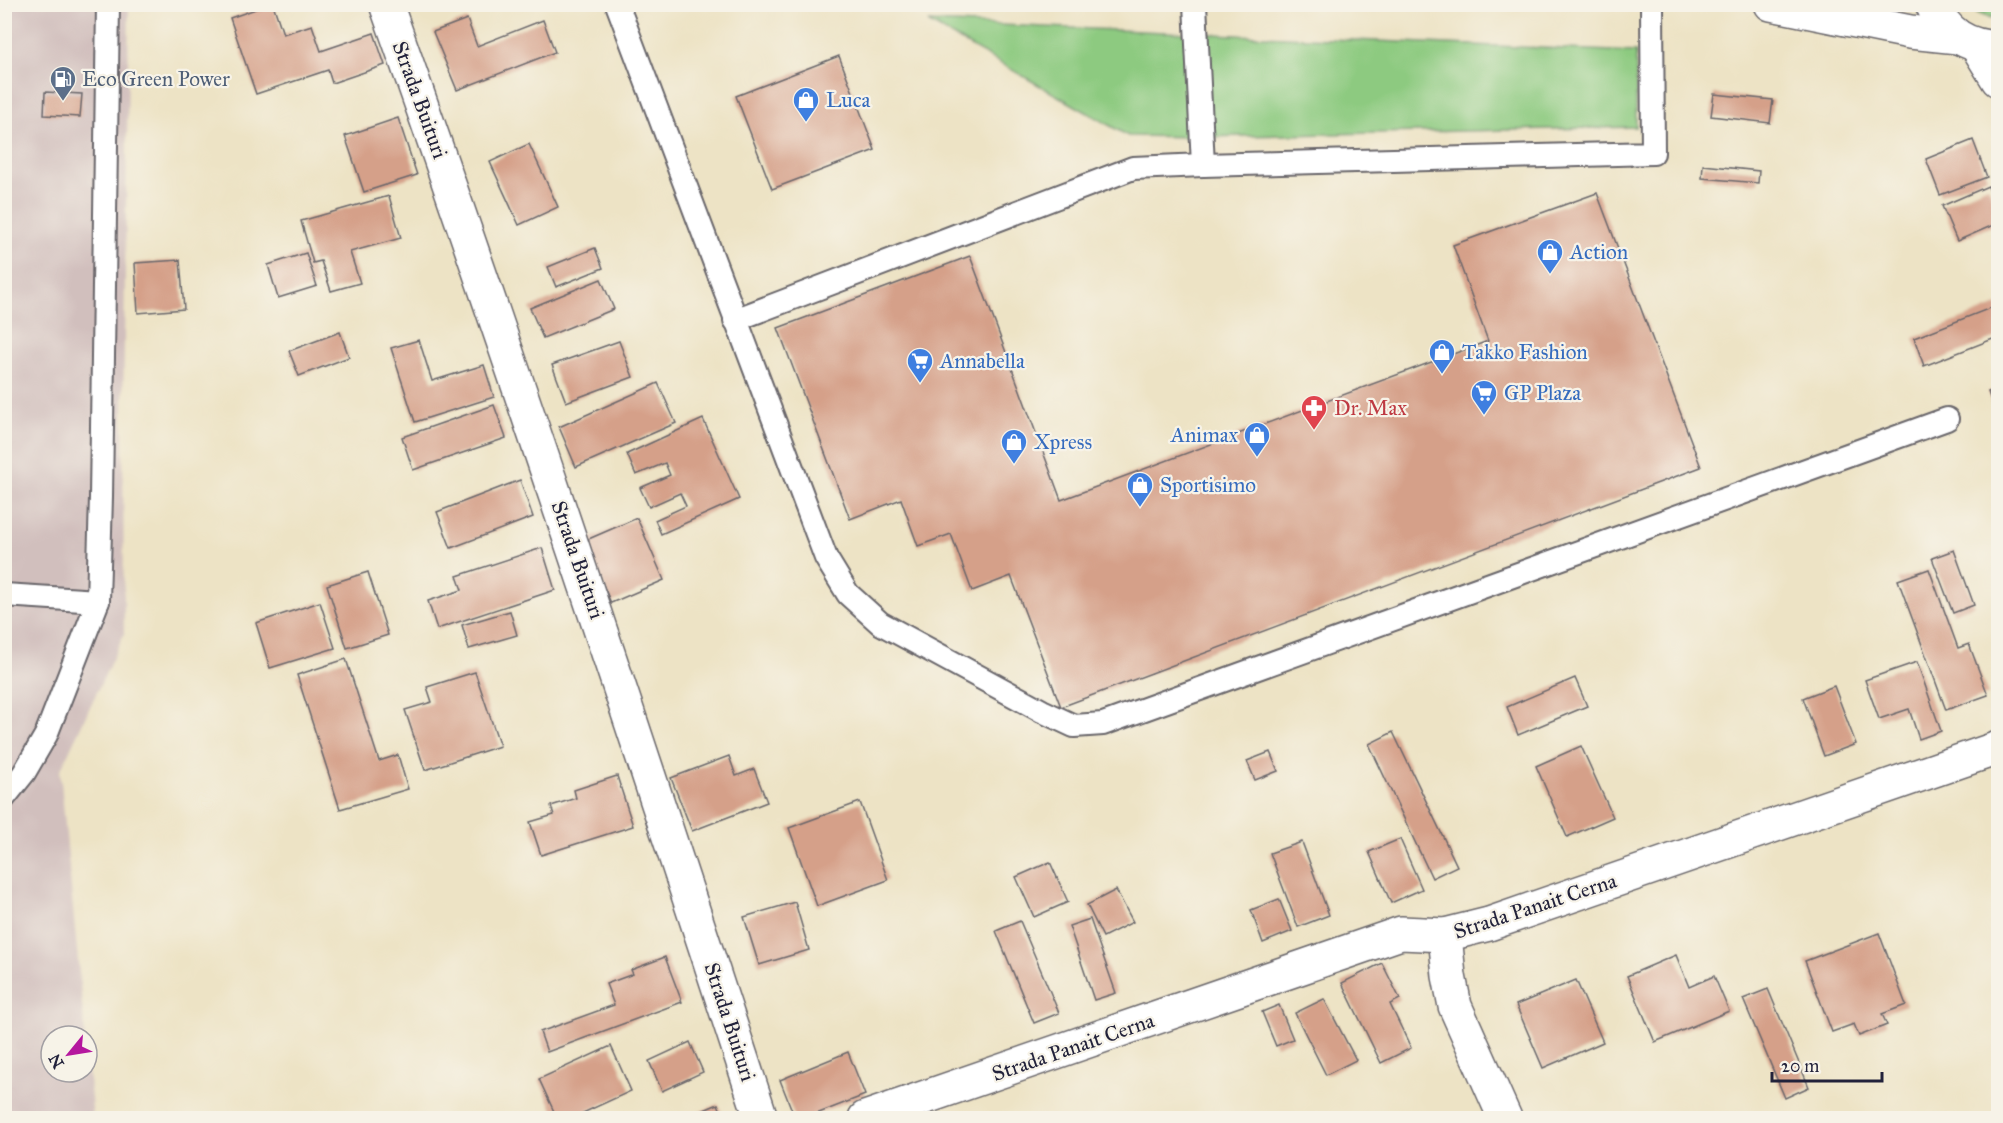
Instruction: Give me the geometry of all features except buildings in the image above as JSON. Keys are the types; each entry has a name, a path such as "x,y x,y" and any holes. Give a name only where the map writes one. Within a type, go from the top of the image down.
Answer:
{"street":[{"name":"Strada Buituri","path":"386,4 585,580 762,1119"},
{"path":"1771,4 1978,44"},
{"path":"1932,4 1940,21 1978,44 1998,80"},
{"name":"Strada Panait Cerna","path":"865,1119 1401,933 1445,935 1490,924 1998,748"},
{"path":"1445,935 1455,1006 1505,1119"}],"lane":[{"path":"4,798 24,773 46,735 98,601 108,4"},
{"path":"617,4 826,558 848,594 880,623 1074,726 1103,724 1947,419"},
{"path":"1195,4 1203,165"},
{"path":"735,320 1133,168 1653,153 1652,4"},
{"path":"4,595 98,601"}],"shaded area":[{"path":"5,5 129,5 123,414 124,634 60,771 84,1024 39,1024 39,1084 89,1084 93,1118 5,1118"}],"green space":[{"path":"1966,5 1998,5 1998,18 1980,15"},
{"path":"928,22 1636,52 1636,127 1202,137 1128,136"}],"place":[{"name":"Eco Green Power","path":"63,102"},
{"name":"Luca","path":"806,123"},
{"name":"Action","path":"1550,275"},
{"name":"Takko Fashion","path":"1442,375"},
{"name":"Annabella","path":"920,384"},
{"name":"GP Plaza","path":"1484,416"},
{"name":"Dr. Max","path":"1314,431"},
{"name":"Animax","path":"1257,458"},
{"name":"Xpress","path":"1014,465"},
{"name":"Sportisimo","path":"1140,508"}]}
